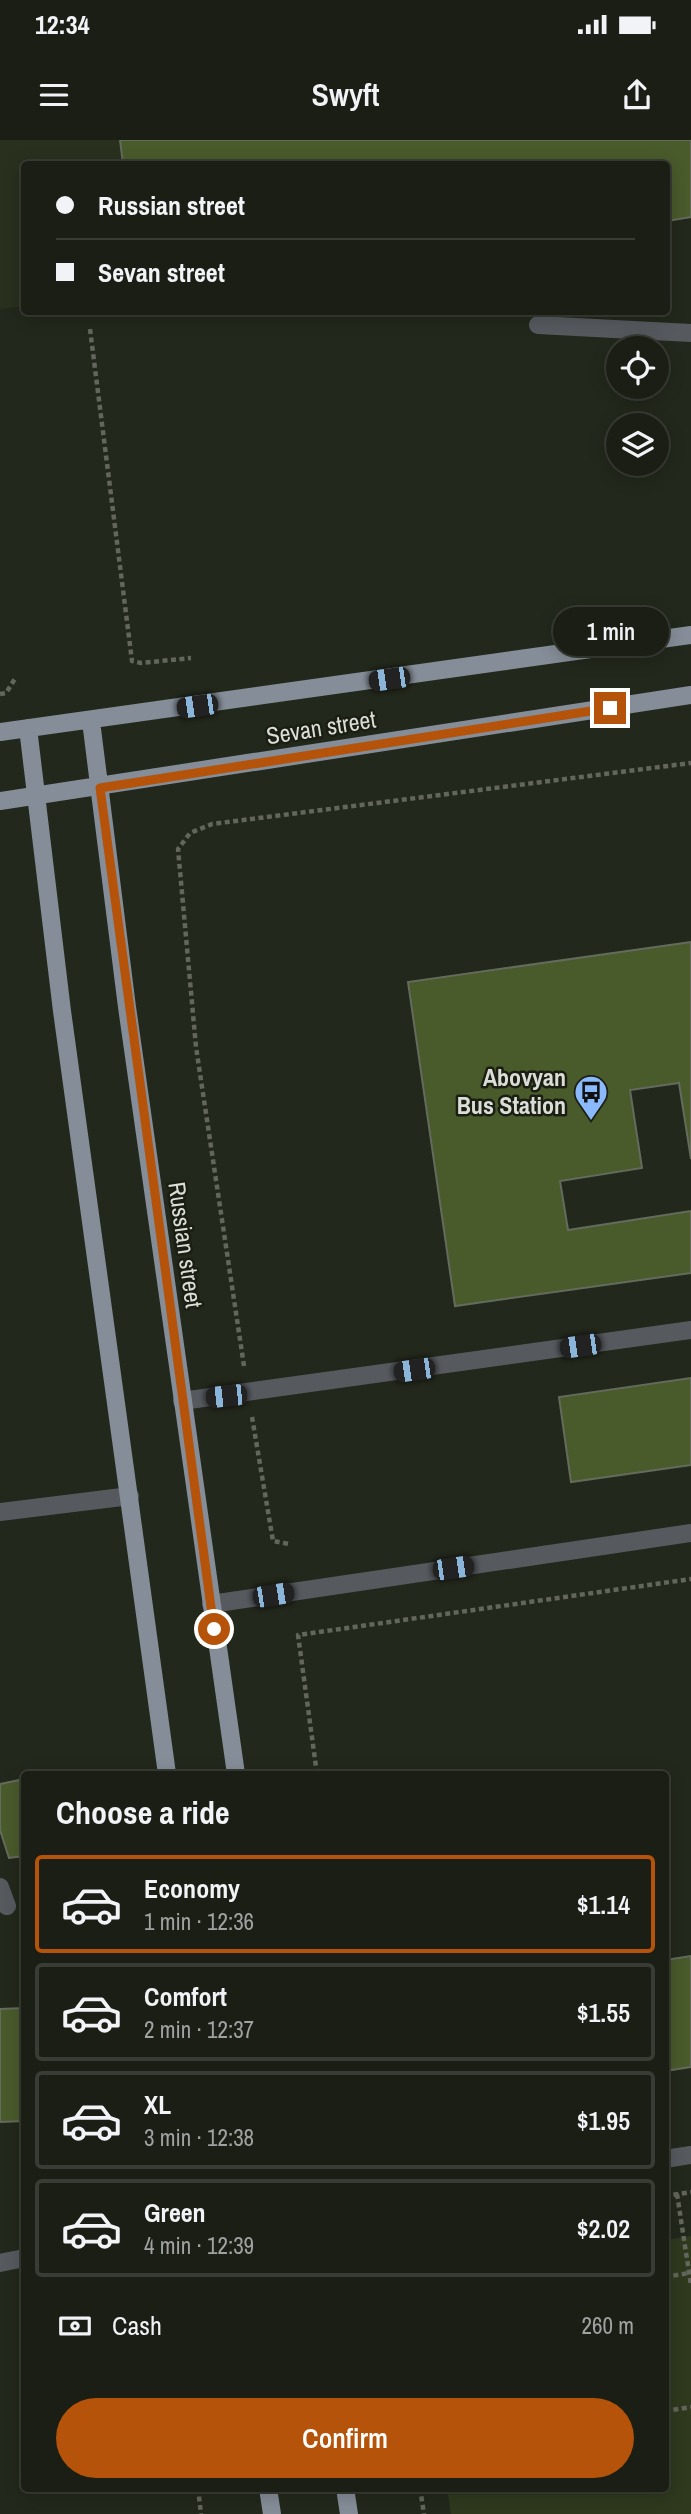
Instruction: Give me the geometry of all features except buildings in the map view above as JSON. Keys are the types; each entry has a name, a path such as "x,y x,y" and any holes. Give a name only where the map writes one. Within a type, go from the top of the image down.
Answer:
{"main road":[{"name":"Sevan street","path":"0,732 691,635"},
{"name":"Sevan street","path":"0,801 100,788 691,695"},
{"name":"Russian street","path":"91,721 182,1401 236,1771"},
{"path":"29,728 62,1012 167,1771"},
{"path":"269,2492 272,2514"},
{"path":"346,2492 349,2514"}],"street":[{"path":"538,325 691,332"},
{"path":"182,1401 248,1394 691,1330"},
{"path":"0,1512 130,1496"},
{"path":"211,1604 691,1533"},
{"path":"0,1887 7,1906"},
{"path":"669,2158 691,2155"},
{"path":"0,2263 21,2259"}],"path":[{"path":"90,329 132,660 141,663 191,658"},
{"path":"0,694 6,693 16,677"},
{"path":"289,1544 273,1541 248,1394 196,1048 178,849 190,833 212,824 691,763"},
{"path":"317,1771 298,1635 691,1579"},
{"path":"669,2195 691,2192"},
{"path":"677,2194 689,2254 691,2285"},
{"path":"669,2276 689,2273"},
{"path":"669,2410 691,2407"},
{"path":"198,2492 201,2514"},
{"path":"421,2492 424,2514"}],"shaded area":[{"path":"0,140 691,140 691,215 670,218 670,161 21,161 21,306 0,309"},
{"path":"691,2236 691,2514 451,2514 447,2492 669,2492 669,2239"}],"place":[{"name":"Abovyan Bus Station","path":"591,1122"}],"route":[{"path":"214,1629 127,1007 100,788 610,708"}]}
